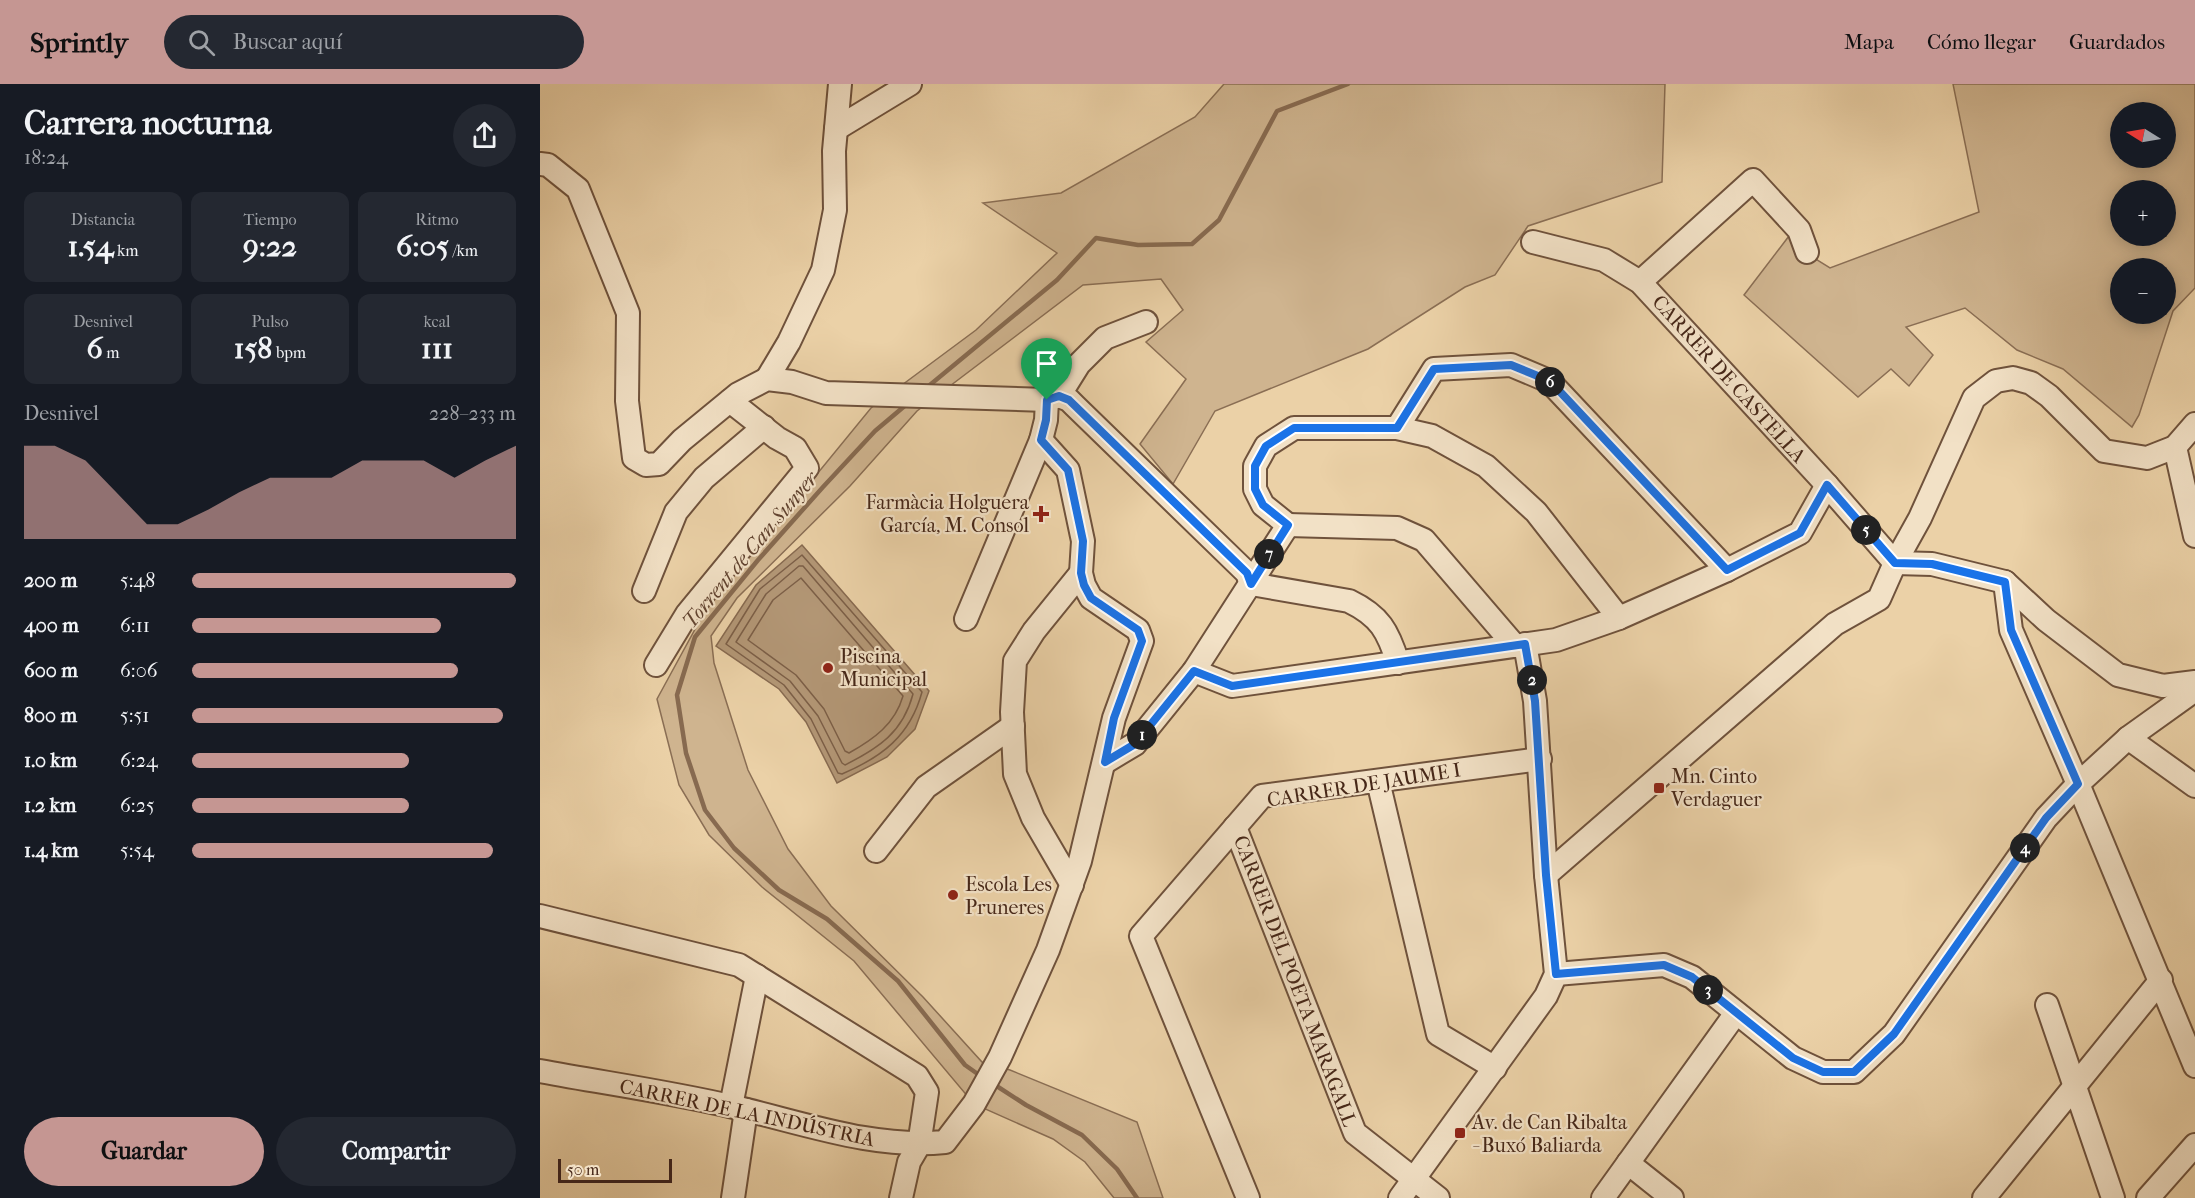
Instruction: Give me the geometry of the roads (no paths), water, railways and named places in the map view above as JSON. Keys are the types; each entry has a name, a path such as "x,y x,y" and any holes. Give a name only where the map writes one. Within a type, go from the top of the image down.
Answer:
{"street":[{"path":"540,164 548,165 578,189 628,313 627,401 634,458 646,465 658,464 730,401 767,379 789,342 823,270 835,210 834,151 840,84"},
{"path":"836,129 910,84"},
{"path":"1640,282 1753,180 1799,230 1807,252"},
{"name":"CARRER DE CASTELLA","path":"1533,242 1604,260 1640,282 1827,485 1895,563"},
{"path":"966,619 1041,440 1053,398 1079,364 1105,338 1146,322"},
{"path":"1397,428 1434,369 1511,365 1550,381 1727,570"},
{"path":"1546,875 1835,624 1879,599 1895,563 1920,518 1974,398 1996,381 2013,378 2031,382 2049,396 2104,451 2147,458 2175,447 2195,424"},
{"path":"767,379 792,382 826,393 1069,400 1247,573 1251,584"},
{"path":"656,665 687,614 807,468 795,448 777,438 730,401"},
{"path":"644,591 676,512 704,478 764,427"},
{"path":"1400,1198 1546,996 1556,974 1546,875 1535,701 1520,645 1425,540 1397,528 1288,525 1263,505 1255,489 1255,466 1266,446 1294,428 1397,428 1432,436 1486,466 1536,512 1619,618"},
{"path":"1041,440 1068,470 1083,541 1081,573 1034,632 1015,661 1013,726 1015,774 1033,818 1072,885"},
{"path":"2175,447 2195,536"},
{"path":"1194,671 1232,686 1556,640 1619,618 1727,570 1800,533 1827,485"},
{"path":"1105,762 1135,744 1194,671 1288,525"},
{"path":"1895,563 1932,564 2005,582 2046,620 2118,675 2163,686 2195,682"},
{"name":"CARRER DE LA INDÚSTRIA","path":"540,1071 739,1108 869,1140 919,1144 945,1142 974,1104 1000,1057 1048,950 1080,861 1114,718 1142,641 1138,630 1091,598 1081,573"},
{"path":"2005,582 2011,630 2078,784 2195,1066"},
{"path":"1251,584 1349,601 1364,609 1377,618 1391,640 1398,663"},
{"path":"1556,974 1664,965 1692,977 1793,1058 1823,1072 1854,1072 1894,1034 2046,818 2078,784 2128,738 2195,690"},
{"path":"876,851 926,787 1013,726"},
{"path":"2128,738 2195,786"},
{"name":"CARRER DE JAUME I","path":"1248,1198 1141,936 1262,796 1540,759"},
{"path":"1378,781 1438,1034 1495,1068"},
{"name":"CARRER DEL POETA MARAGALL","path":"1235,827 1355,1133 1438,1198"},
{"path":"540,916 739,965 917,1076 927,1092 919,1144 909,1162 901,1198"},
{"path":"733,1198 739,1108 757,976"},
{"path":"1984,1198 2160,980"},
{"path":"2047,1005 2113,1198"},
{"path":"1603,1198 1736,1013"},
{"path":"2148,1198 2195,1145"},
{"path":"1628,1163 1672,1198"}],"water":[{"name":"Piscina Municipal","path":"802,545 929,691 915,729 887,757 837,783 806,722 779,689 716,646 756,585"}],"waterway":[{"name":"Torrent de Can Sunyer","path":"925,389 1057,280 1096,238 1138,245 1192,244 1219,220 1277,111 1348,84"},
{"name":"Torrent de Can Sunyer","path":"907,404 875,431 823,487 758,560 695,637 677,695 686,753 705,810 734,848 779,890 827,919 898,981 965,1065 982,1077"},
{"name":"Torrent de Can Sunyer","path":"992,1083 1026,1105 1082,1135 1117,1169 1137,1198"}],"place":[{"name":"Farmàcia Holguera García, M. Consol","path":"1041,514"},
{"name":"Piscina Municipal","path":"828,668"},
{"name":"Mn. Cinto Verdaguer","path":"1659,788"},
{"name":"Escola Les Pruneres","path":"953,895"},
{"name":"Av. de Can Ribalta - Buxó Baliarda","path":"1460,1133"}]}
